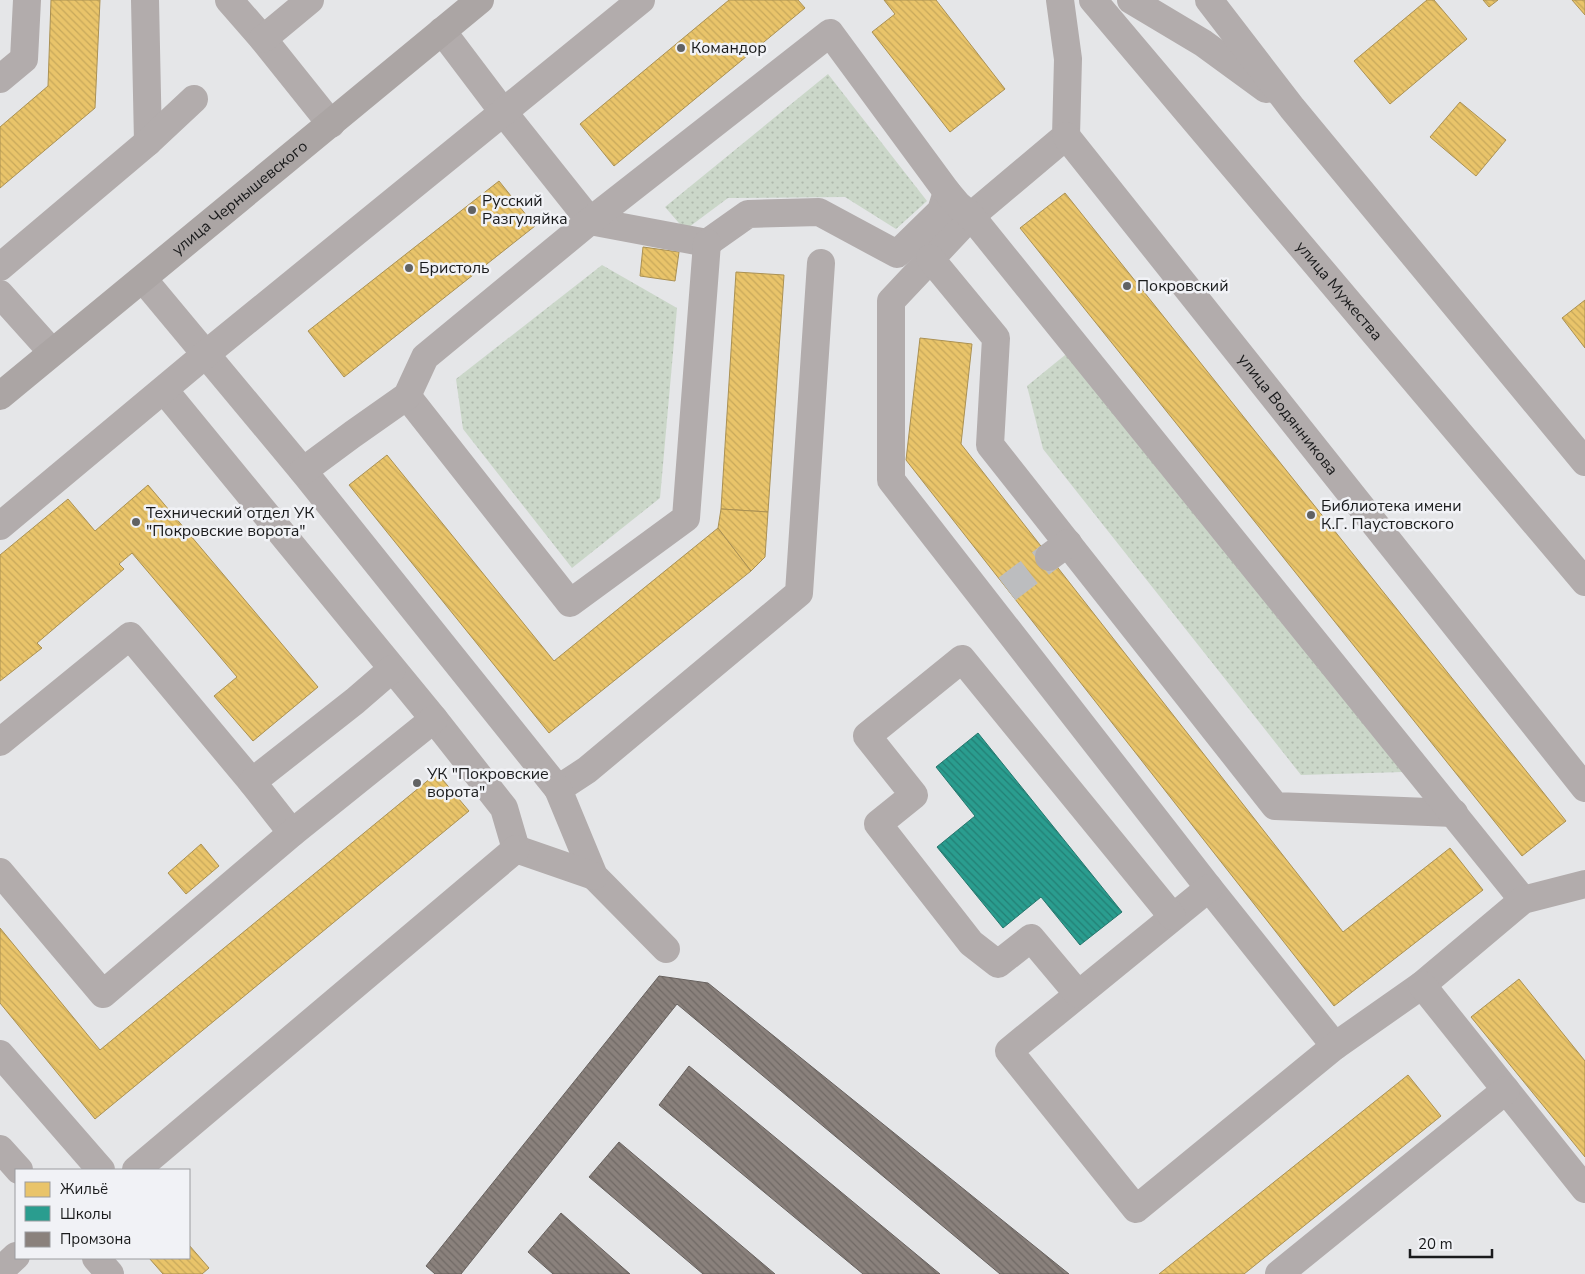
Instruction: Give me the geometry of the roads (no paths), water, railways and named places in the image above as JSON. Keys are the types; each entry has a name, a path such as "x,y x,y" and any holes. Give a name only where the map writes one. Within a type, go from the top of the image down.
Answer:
{"main road":[{"name":"улица Чернышевского","path":"0,396 480,0"}],"street":[{"path":"0,79 24,59 27,0"},
{"path":"146,0 148,142"},
{"path":"229,0 332,124"},
{"path":"263,39 310,0"},
{"path":"0,526 206,354 641,0"},
{"path":"1060,0 1068,59 1066,136 971,216 891,301 891,480 998,596 1209,888 1334,1046"},
{"name":"улица Мужества","path":"1093,0 1585,582"},
{"path":"1131,0 1203,43 1292,108"},
{"path":"1208,0 1292,108 1585,462"},
{"path":"442,31 590,221 707,243 748,214 818,212 897,254 942,211 947,192"},
{"path":"303,472 407,396 425,357 590,221 830,33 958,206 971,216 1523,900"},
{"path":"0,267 148,142 194,99"},
{"name":"улица Водянникова","path":"1066,136 1585,788"},
{"path":"407,396 570,603 686,518 707,243"},
{"path":"930,258 996,338 990,445 1059,550 1275,806 1454,813"},
{"path":"558,789 587,770 798,593 821,263"},
{"path":"143,279 303,472 558,789 594,876 666,949"},
{"path":"0,294 52,352"},
{"path":"164,390 434,719 504,808 516,849"},
{"path":"0,742 130,636 292,833"},
{"path":"1078,994 1031,938 998,964 971,943 878,824 914,795 867,736 962,658 1172,916"},
{"path":"252,782 392,670"},
{"path":"0,872 103,994 292,833 434,719"},
{"path":"516,849 594,876"},
{"path":"137,1169 516,849"},
{"path":"1209,888 1172,916 1009,1051 1136,1209 1334,1046 1422,985 1523,900 1585,884"},
{"path":"1422,985 1585,1188"},
{"path":"0,1054 101,1169"},
{"path":"1279,1274 1506,1090"},
{"path":"0,1149 18,1169"},
{"path":"0,1271 15,1257"},
{"path":"97,1259 110,1274"}],"tunnel":[{"path":"1007,589 1049,557"}],"place":[{"name":"Командор","path":"681,48"},
{"name":"Русский Разгуляйка","path":"472,210"},
{"name":"Бристоль","path":"409,268"},
{"name":"Покровский","path":"1127,286"},
{"name":"Библиотека имени К.Г. Паустовского","path":"1311,515"},
{"name":"Технический отдел УК \"Покровские ворота\"","path":"136,522"},
{"name":"УК \"Покровские ворота\"","path":"417,783"}]}
